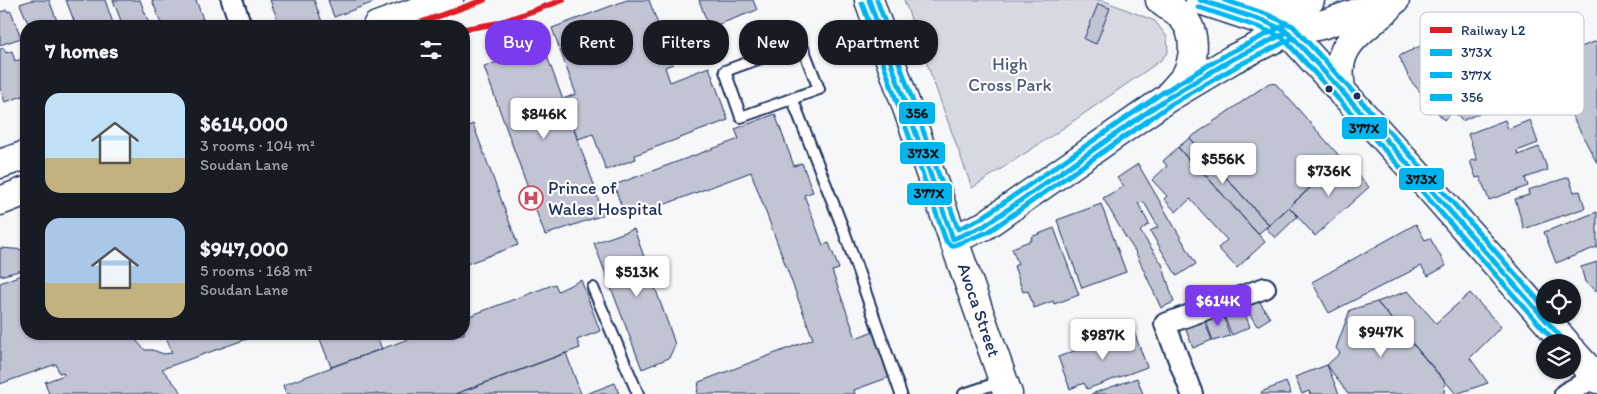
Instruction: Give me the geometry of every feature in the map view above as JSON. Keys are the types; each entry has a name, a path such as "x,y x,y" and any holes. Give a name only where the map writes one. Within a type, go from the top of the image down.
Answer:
{"main road":[{"path":"409,20 449,0"},
{"name":"Avoca Street","path":"869,0 934,179 953,239 1006,387"},
{"path":"1160,0 1183,18 1193,38 1191,60 1185,76 1166,99"},
{"path":"1212,4 1248,10 1273,9 1310,0"},
{"path":"953,239 984,226 1166,99 1233,59 1288,32 1321,24 1396,0"},
{"path":"1342,93 1339,66 1346,47 1352,39 1396,0"},
{"path":"1212,4 1264,20 1288,32 1426,184 1558,334"},
{"path":"0,164 20,157"},
{"path":"0,201 20,193"},
{"path":"1581,361 1596,377"}],"street":[{"path":"232,0 239,20"},
{"path":"1192,394 1165,324 1265,288"},
{"path":"1565,394 1596,377"}],"lane":[{"path":"801,43 819,89 792,98 741,117 725,70 801,43"},
{"path":"792,98 844,231 901,394"},
{"path":"593,288 638,394"},
{"path":"964,394 1006,387"}],"green space":[{"name":"High Cross Park","path":"904,0 1102,0 1155,21 1167,37 1168,52 1160,61 972,188 928,65 938,65 938,20 911,20"}],"building":[{"path":"32,0 49,0 57,20 27,20 20,4"},
{"path":"66,0 105,0 112,20 74,20"},
{"path":"113,0 140,0 148,20 121,20"},
{"path":"152,0 196,0 203,19 200,20 160,20"},
{"path":"270,0 314,0 321,20 278,20"},
{"path":"328,0 373,0 374,2 334,17"},
{"path":"627,0 649,0 656,20 643,20 643,65 670,65 665,67 670,82 709,67 728,120 635,155 636,159 606,170 593,134 578,139 563,99 576,94 565,65 633,65 633,20 573,20"},
{"path":"699,0 753,0 757,10 729,20 706,20"},
{"path":"1098,4 1110,8 1096,44 1084,39"},
{"path":"11,11 20,38 0,45 0,12"},
{"path":"561,25 561,53 552,28"},
{"path":"1597,41 1597,163 1572,115 1584,115 1584,46"},
{"path":"1420,46 1420,92 1410,80 1399,56"},
{"path":"4,48 6,53 12,51 15,61 20,60 20,97 5,102 0,88 0,49"},
{"path":"489,65 550,65 593,182 603,215 545,235 484,67"},
{"path":"1269,83 1276,84 1342,159 1269,225 1190,138"},
{"path":"775,114 794,166 802,163 813,192 804,195 823,245 829,243 839,269 832,271 856,338 873,331 890,377 854,390 855,394 697,394 699,382 813,339 751,172 626,219 614,185 739,139 735,129"},
{"path":"1440,115 1450,115 1444,120"},
{"path":"1457,115 1475,115 1462,121"},
{"path":"1505,120 1508,129 1530,120 1538,143 1517,151 1518,155 1539,147 1548,170 1525,178 1528,186 1489,200 1480,177 1476,178 1470,161 1477,160 1468,134"},
{"path":"473,124 518,245 470,263 470,125"},
{"path":"1190,138 1269,225 1258,234 1199,168 1197,170 1178,147"},
{"path":"1178,147 1197,170 1199,168 1265,242 1237,268 1218,248 1227,240 1190,199 1176,212 1164,199 1167,196 1152,180 1167,166 1163,161"},
{"path":"1342,159 1369,187 1315,236 1289,207"},
{"path":"1138,164 1196,264 1177,276 1150,231 1158,227 1144,202 1138,203 1149,224 1140,231 1162,264 1174,302 1161,308 1135,251 1103,198 1124,186 1117,178"},
{"path":"1569,177 1574,192 1580,191 1585,208 1524,229 1515,199 1529,195 1528,190"},
{"path":"1101,204 1126,272 1082,288 1057,220"},
{"path":"1289,207 1298,216 1275,238 1266,228"},
{"path":"1597,212 1597,247 1556,263 1544,232"},
{"path":"1416,224 1425,240 1430,238 1446,266 1428,276 1421,266 1329,313 1312,282"},
{"path":"1054,228 1079,295 1054,304 1053,301 1034,308 1028,291 1023,292 1014,266 1018,264 1012,248 1032,240 1031,237"},
{"path":"634,229 675,345 669,358 642,369 594,243"},
{"path":"0,248 20,250 20,271 0,276"},
{"path":"1597,262 1597,291 1585,282 1581,267"},
{"path":"20,275 20,340 136,340 145,350 164,354 172,353 167,340 244,340 162,369 183,394 49,394 45,382 64,375 63,372 59,373 56,364 0,384 0,283"},
{"path":"581,280 600,331 577,340 580,348 455,394 286,394 283,385 406,340 470,340 470,316 555,284 558,291"},
{"path":"1408,291 1436,323 1470,293 1501,327 1470,358 1488,383 1456,394 1377,302"},
{"path":"1258,299 1270,318 1257,326 1245,307"},
{"path":"1377,302 1445,382 1444,394 1348,394 1327,365 1340,353 1336,348 1350,310"},
{"path":"1242,306 1250,327 1232,335 1223,313"},
{"path":"1222,312 1230,336 1213,341 1205,318"},
{"path":"1203,318 1212,340 1193,348 1184,325"},
{"path":"1133,329 1147,367 1087,389 1084,383 1070,389 1058,357"},
{"path":"320,340 378,340 382,349 331,367"},
{"path":"566,353 581,394 455,394"},
{"path":"1327,365 1339,394 1310,394 1309,391 1302,394 1295,377"},
{"path":"1137,378 1143,394 1091,394"},
{"path":"1286,382 1291,394 1262,394 1261,392"},
{"path":"615,383 619,394 586,394"}],"rail line":[{"name":"L2","path":"428,20 484,0"},
{"name":"L2","path":"470,28 499,23 563,0"}],"transit line":[{"name":"373X","path":"869,0 953,239 984,226 1166,99 1233,59 1288,32"},
{"name":"356","path":"877,0 958,229 980,219 1162,93 1229,53 1285,25"},
{"name":"373X","path":"1200,0 1264,21 1288,32 1426,184 1558,334"},
{"name":"356","path":"1224,0 1266,14 1293,26 1432,179 1536,298"},
{"name":"377X","path":"862,3 946,241 952,246 988,232 1170,105 1237,66 1291,39"},
{"name":"377X","path":"1198,7 1261,28 1283,38 1548,334"}],"place":[{"name":"Prince of Wales Hospital","path":"531,198"}]}
